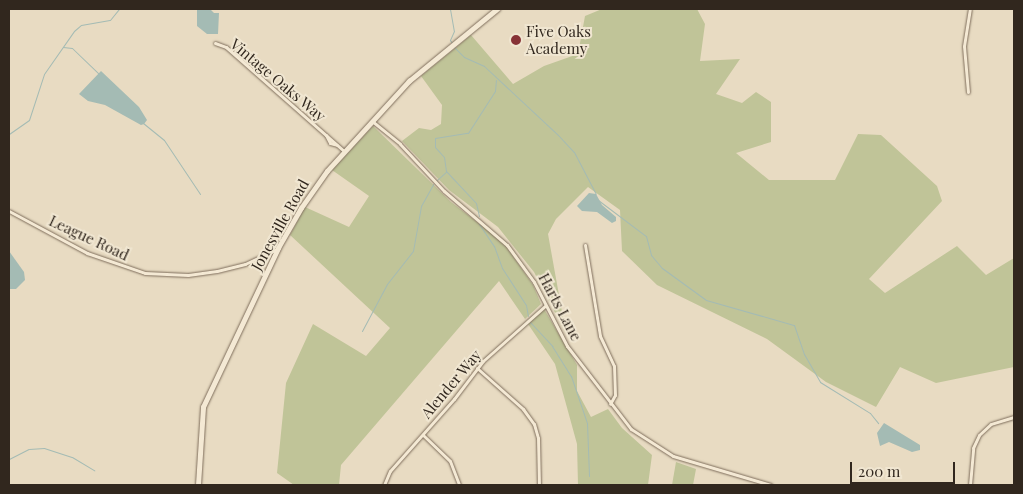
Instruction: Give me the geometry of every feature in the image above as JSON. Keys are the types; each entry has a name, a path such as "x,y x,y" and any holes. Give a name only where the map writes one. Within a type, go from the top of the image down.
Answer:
{"street":[{"name":"Jonesville Road","path":"198,485 203,408 278,248 311,192 344,151 409,81 497,9"},
{"path":"968,92 964,46 970,9"},
{"name":"Vintage Oaks Way","path":"215,44 226,47 344,151"},
{"name":"Harts Lane","path":"372,121 400,144 463,208 501,237 529,273 566,346 610,404 636,434 664,452 771,485"},
{"name":"League Road","path":"9,211 87,253 145,273 188,275 225,270 250,262 278,248"},
{"path":"585,244 600,336 614,366 615,395 610,404"},
{"name":"Alender Way","path":"384,485 390,471 478,368 545,306"},
{"path":"478,368 526,412 534,424 538,438 539,485"},
{"path":"970,485 973,448 980,435 995,422 1014,417"},
{"path":"422,435 450,461 459,485"}],"green space":[{"path":"602,9 697,9 705,24 700,61 740,59 716,94 742,103 756,92 771,102 771,142 736,153 769,180 835,180 858,134 881,135 937,186 942,201 869,279 885,293 957,246 986,275 1014,258 1014,367 936,383 900,367 876,407 826,382 767,339 657,285 622,251 620,210 588,187 556,219 548,234 566,334 534,272 498,227 449,190 402,141 419,128 431,130 441,124 442,105 421,76 471,35 513,84 544,66 578,54 585,16"},
{"path":"373,126 451,202 503,242 533,285 541,304 525,319 499,281 341,465 339,485 294,485 277,473 286,383 313,324 366,356 390,328 290,235 305,207 349,227 369,196 332,170"},
{"path":"544,309 577,365 577,391 591,417 608,409 622,428 652,455 648,485 578,485 577,444 555,364 528,324"},
{"path":"676,462 696,469 693,485 672,485"}],"water":[{"path":"210,9 214,13 219,13 218,34 207,34 197,26 197,10"},
{"path":"101,71 139,107 147,120 144,124 141,125 105,105 88,101 79,94"},
{"path":"589,193 596,194 602,205 616,217 616,221 612,223 597,212 582,211 577,206"},
{"path":"9,251 24,272 25,280 16,289 9,289"},
{"path":"884,423 920,445 920,450 912,452 889,442 880,446 877,433"}],"waterway":[{"path":"9,134 29,120 44,74 74,31 81,25 110,20 119,9"},
{"path":"450,9 454,31 450,40 452,43"},
{"path":"63,47 72,48 99,74"},
{"path":"454,47 464,57 484,66 558,135 574,152 596,194"},
{"path":"479,216 476,203 446,171 444,157 435,147 435,138 468,133 495,91 496,80"},
{"path":"143,123 164,140 200,194"},
{"path":"437,180 446,172"},
{"path":"362,331 387,284 413,251 421,206 433,184"},
{"path":"598,200 646,236 651,255 662,268 706,300 794,325 804,354 820,382 870,413 878,423"},
{"path":"479,224 494,246 502,268 526,305 528,316"},
{"path":"530,322 552,346 571,376 587,423 589,476"},
{"path":"9,459 29,449 44,448 72,457 94,470"}],"place":[{"name":"Five Oaks Academy","path":"516,40"}]}
